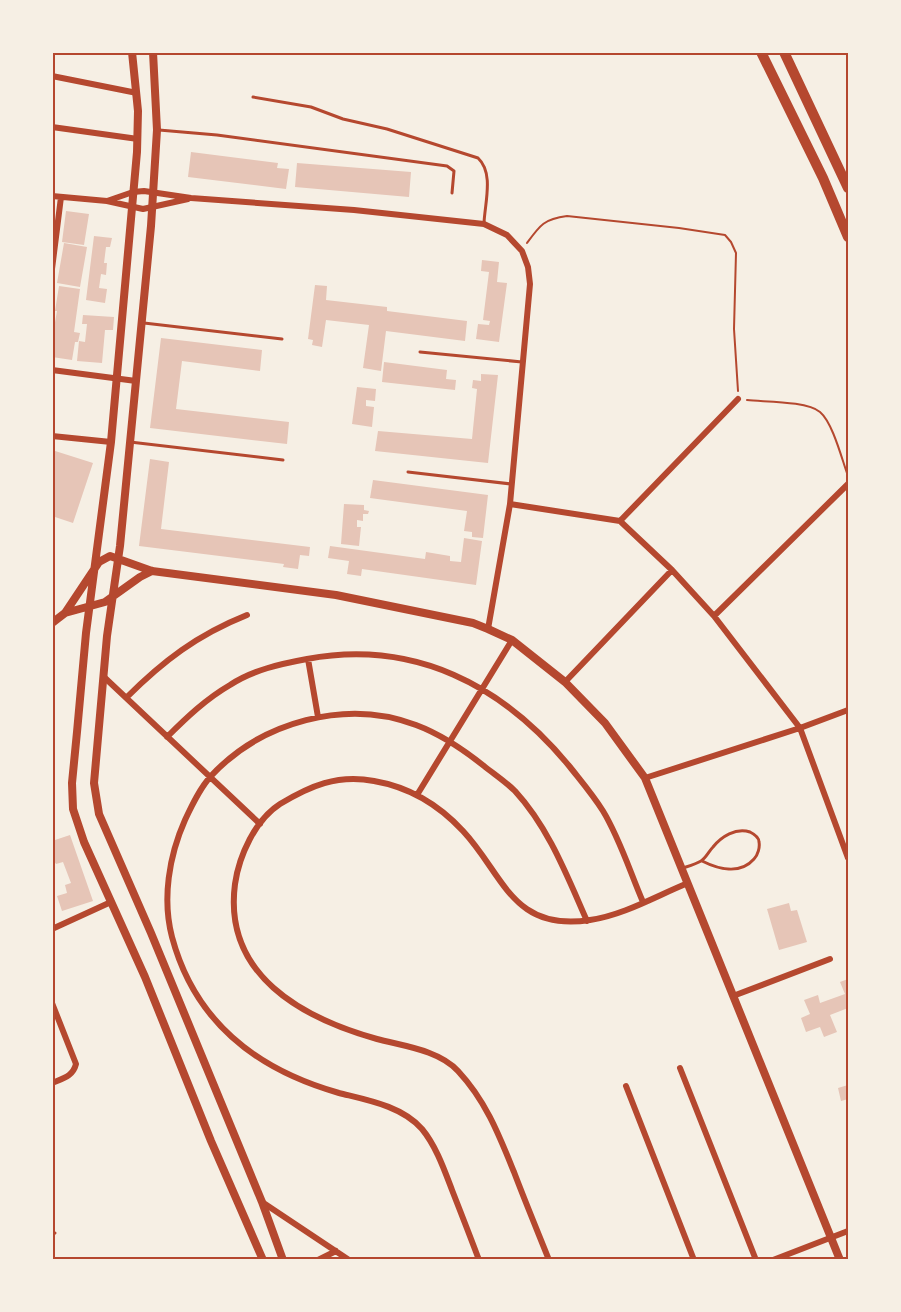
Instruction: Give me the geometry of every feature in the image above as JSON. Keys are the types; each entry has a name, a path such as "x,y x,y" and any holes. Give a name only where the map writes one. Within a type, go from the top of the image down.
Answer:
{"highway":[{"path":"761,52 823,178 849,237"},
{"path":"784,52 849,188"}],"street":[{"path":"132,52 137,93 138,139 111,442 90,608 72,783 73,809 84,842 145,977 211,1141 263,1260"},
{"path":"153,52 157,130 152,207 94,783 99,814 151,933 262,1202 283,1260"},
{"path":"52,76 137,93"},
{"path":"52,127 138,139"},
{"path":"107,201 133,192 153,192 191,198 354,210 484,225 507,235 522,250 528,267 530,285 510,504 488,629"},
{"path":"52,196 107,201 143,209 191,198"},
{"path":"52,269 61,197"},
{"path":"52,370 136,381"},
{"path":"620,521 738,399"},
{"path":"52,436 111,442"},
{"path":"714,616 849,484"},
{"path":"510,504 620,521 672,570 714,616 800,728 849,858"},
{"path":"52,624 65,613 99,562 107,556 152,571 336,595 473,623 512,640 565,681 605,723 645,778 840,1260"},
{"path":"565,681 672,570"},
{"path":"65,613 90,608 105,602 152,571"},
{"path":"126,698 156,669 188,645 214,629 247,615"},
{"path":"417,795 512,640"},
{"path":"167,737 192,712 231,684 257,671 288,662 340,655 383,655 449,672 483,689 510,707 555,750 584,784 603,811 615,834 643,902"},
{"path":"308,659 318,717"},
{"path":"104,677 260,824"},
{"path":"645,778 849,710"},
{"path":"478,1260 432,1143 421,1128 409,1118 390,1108 311,1085 282,1072 245,1049 217,1023 203,1005 186,973 172,938 168,916 168,885 172,856 179,834 194,802 210,777 255,741 276,730 318,717 341,714 389,718 416,725 450,742 513,789 526,805 559,858 587,921"},
{"path":"549,1260 490,1114 455,1067 438,1057 341,1028 316,1017 293,1004 267,983 248,958 237,933 233,906 242,854 260,824 274,808 299,792 323,782 362,779 387,783 417,795 445,813 465,833 515,901 531,912 543,916 569,921 587,921 609,916 688,883"},
{"path":"52,928 111,902"},
{"path":"733,996 830,959"},
{"path":"52,1003 76,1064 75,1071 71,1075 52,1083"},
{"path":"680,1068 756,1260"},
{"path":"626,1086 694,1260"},
{"path":"262,1202 350,1260"},
{"path":"773,1260 849,1231"},
{"path":"318,1260 336,1251"}],"lane":[{"path":"253,97 305,106 478,158 483,163 488,178 484,225"},
{"path":"157,130 217,135 447,166 454,171 452,193"},
{"path":"142,322 282,339"},
{"path":"420,352 523,363"},
{"path":"130,442 283,460"},
{"path":"408,472 512,484"},
{"path":"682,868 702,861 720,839 735,832 750,832 757,836 759,851 754,859 743,866 722,869 702,861"}],"path":[{"path":"522,250 542,223 567,216 725,235 731,242 735,253 734,329 738,399 808,406 820,412 833,436 849,476"}],"building":[{"path":"191,152 278,163 277,168 289,169 286,189 188,177"},
{"path":"297,163 411,172 409,197 295,187"},
{"path":"66,211 89,214 84,245 62,242"},
{"path":"94,236 112,238 110,247 106,247 104,263 107,263 106,275 101,274 99,288 107,289 105,303 86,300"},
{"path":"64,243 87,247 80,287 57,283"},
{"path":"482,260 499,262 497,282 507,283 499,342 476,339 478,324 489,325 490,321 483,320 489,272 481,271"},
{"path":"315,285 327,286 326,300 387,307 387,311 467,321 465,341 386,331 381,371 363,368 369,325 326,320 322,347 312,345 313,340 308,339"},
{"path":"59,286 80,289 74,332 80,333 78,342 75,342 72,360 52,357"},
{"path":"83,315 114,317 113,330 105,330 102,363 77,361 79,341 85,342 87,324 82,324"},
{"path":"161,338 262,350 260,371 182,361 176,409 289,422 287,444 150,428"},
{"path":"384,362 447,370 446,379 456,380 455,390 382,382"},
{"path":"481,374 498,375 488,463 375,451 378,431 472,439 477,389 472,388 473,380 481,381"},
{"path":"357,387 376,389 375,401 366,400 366,406 374,407 372,427 352,424"},
{"path":"52,450 93,463 73,523 52,516"},
{"path":"150,459 169,462 161,529 310,547 309,556 300,555 298,569 283,567 284,564 139,546"},
{"path":"373,480 488,495 483,538 472,537 472,532 464,531 467,511 370,498"},
{"path":"344,504 364,505 364,510 369,511 368,514 363,514 363,521 357,520 357,527 361,527 359,546 341,544"},
{"path":"464,538 482,541 476,585 362,569 361,576 347,574 349,561 328,558 330,546 425,559 426,552 450,556 450,561 461,562"},
{"path":"70,835 93,901 62,911 57,896 67,893 65,885 71,883 63,862 56,864 52,858 52,841"},
{"path":"789,903 791,911 797,910 807,942 779,950 767,909"},
{"path":"848,979 848,1008 830,1015 837,1032 824,1037 820,1027 806,1032 801,1018 810,1014 804,1000 818,995 820,1003 845,994 840,982"},
{"path":"848,1085 848,1099 841,1101 838,1088"}]}
